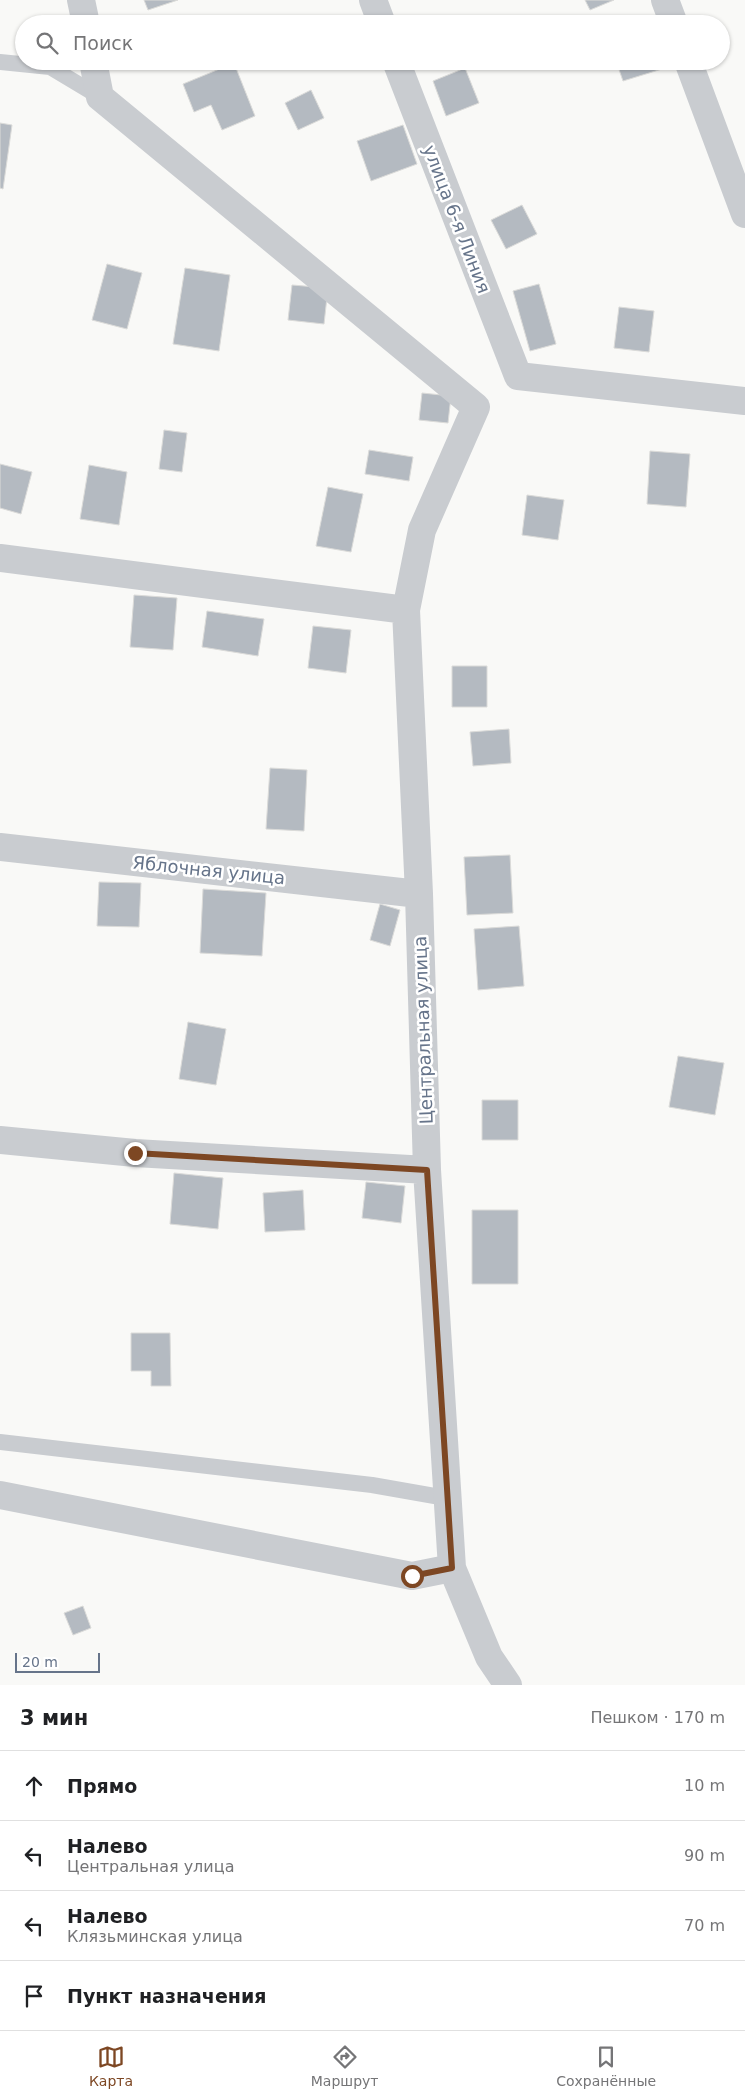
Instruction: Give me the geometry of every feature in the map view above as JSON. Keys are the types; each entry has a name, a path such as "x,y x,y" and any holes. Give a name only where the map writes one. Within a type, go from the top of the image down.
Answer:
{"street":[{"path":"81,0 84,15"},
{"path":"373,0 379,15"},
{"path":"665,0 671,15"},
{"path":"95,70 100,98"},
{"name":"улица 6-я Линия","path":"399,70 518,376 745,401"},
{"path":"691,70 745,214"},
{"name":"Центральная улица","path":"100,98 476,407 422,530 406,610 419,894 427,1170 446,1498 452,1568 489,1657 508,1685"},
{"path":"0,558 406,610"},
{"name":"Яблочная улица","path":"0,846 419,894"},
{"path":"0,1140 135,1153 427,1170"},
{"path":"0,1495 412,1576 452,1568"}],"lane":[{"path":"0,62 15,64"},
{"path":"55,70 100,98"},
{"path":"0,1442 372,1485 446,1498"}],"building":[{"path":"144,0 178,0 148,10"},
{"path":"585,0 614,0 590,10"},
{"path":"217,70 237,70 255,116 222,130 211,105 194,112 183,84"},
{"path":"460,70 466,70 479,103 446,116 433,81"},
{"path":"619,70 659,70 623,81"},
{"path":"311,90 324,118 298,130 285,103"},
{"path":"0,123 12,125 3,189 0,188"},
{"path":"403,125 417,164 371,181 357,141"},
{"path":"522,205 537,234 506,249 491,220"},
{"path":"107,264 142,273 127,329 92,320"},
{"path":"185,268 230,275 219,351 173,344"},
{"path":"539,284 556,344 530,351 513,291"},
{"path":"292,285 328,288 324,324 288,320"},
{"path":"619,307 654,311 649,352 614,348"},
{"path":"422,393 451,396 448,423 419,420"},
{"path":"164,430 187,433 182,472 159,469"},
{"path":"369,450 413,457 409,481 365,474"},
{"path":"650,451 690,454 686,507 647,504"},
{"path":"0,464 32,472 21,514 0,508"},
{"path":"89,465 127,472 119,525 80,519"},
{"path":"328,487 363,494 351,552 316,546"},
{"path":"527,495 564,500 558,540 522,535"},
{"path":"134,595 177,598 173,650 130,647"},
{"path":"207,611 264,619 258,656 202,647"},
{"path":"313,626 351,630 346,673 308,668"},
{"path":"452,666 487,666 487,707 452,707"},
{"path":"509,729 511,763 473,766 470,732"},
{"path":"270,768 307,770 304,831 266,829"},
{"path":"510,855 513,913 467,915 464,857"},
{"path":"99,882 141,883 139,927 97,926"},
{"path":"203,889 266,893 262,956 200,953"},
{"path":"380,904 400,910 390,946 370,940"},
{"path":"519,926 524,986 478,990 474,929"},
{"path":"188,1022 226,1029 216,1085 179,1079"},
{"path":"678,1056 724,1063 715,1115 669,1107"},
{"path":"482,1100 518,1100 518,1140 482,1140"},
{"path":"174,1173 223,1178 218,1229 170,1224"},
{"path":"366,1182 405,1186 401,1223 362,1218"},
{"path":"303,1190 305,1230 265,1232 263,1193"},
{"path":"472,1210 518,1210 518,1284 472,1284"},
{"path":"131,1333 170,1333 171,1386 151,1386 151,1371 131,1371"},
{"path":"83,1606 91,1628 73,1635 64,1613"}],"route":[{"path":"135,1153 427,1170 446,1498 452,1568 412,1576"}]}
